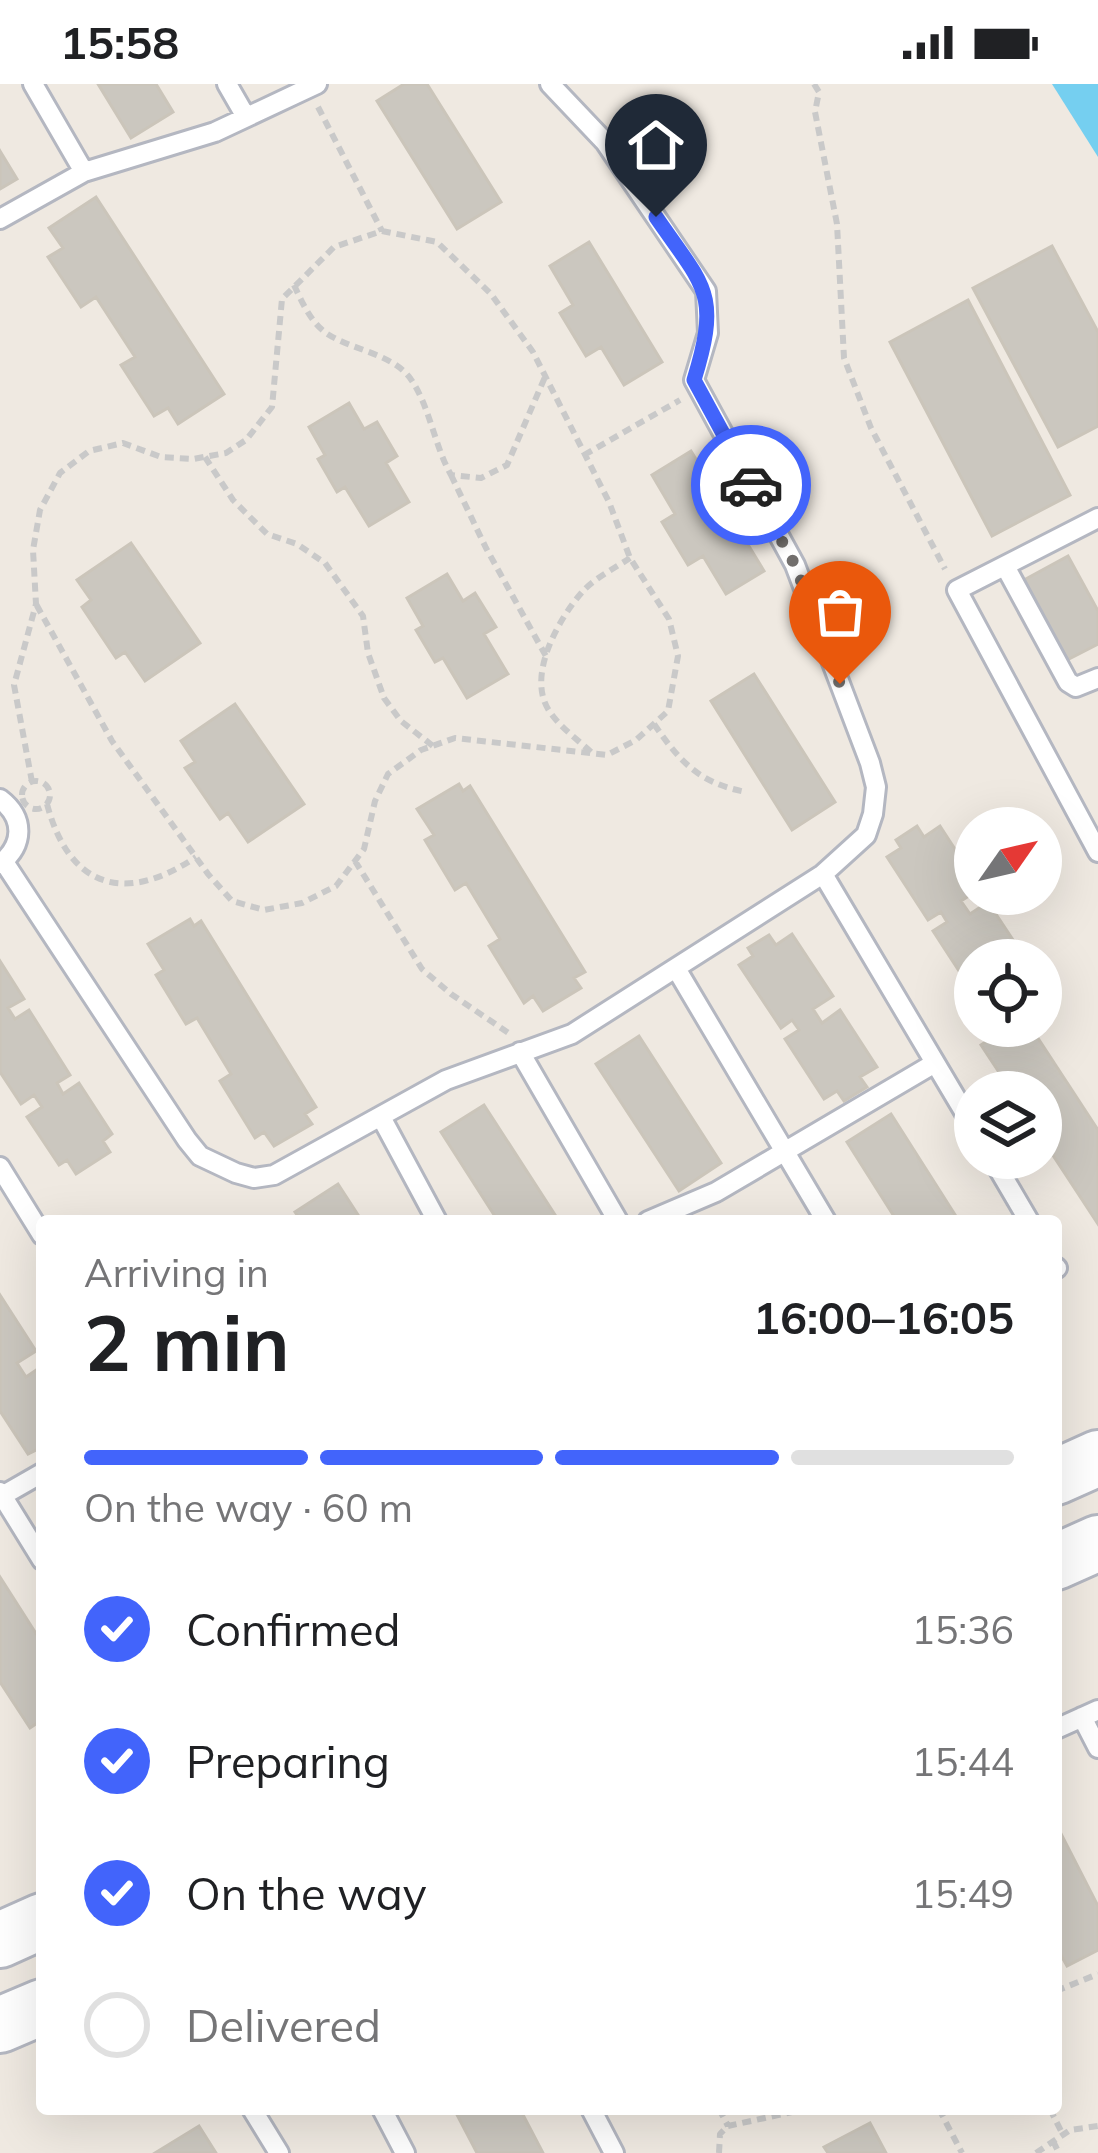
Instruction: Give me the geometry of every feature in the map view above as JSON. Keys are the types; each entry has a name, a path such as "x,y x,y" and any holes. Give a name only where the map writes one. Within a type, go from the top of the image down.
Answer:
{"street":[{"path":"1062,1474 1098,1458"},
{"path":"1062,1559 1098,1543"},
{"path":"0,1940 36,1924"},
{"path":"0,2025 36,2010"}],"lane":[{"path":"33,84 84,172"},
{"path":"227,84 245,117"},
{"path":"0,799 16,816 19,829 18,842 2,863 200,1156 254,1178 274,1175 446,1080 572,1034 823,874 866,836 876,787 870,763 795,565 694,380 708,333 706,291 605,142 550,84"},
{"path":"0,219 84,172 215,132 312,86"},
{"path":"1098,518 957,590 1098,851"},
{"path":"1006,566 1068,682 1076,687 1098,678"},
{"path":"823,874 954,1095"},
{"path":"677,970 822,1215"},
{"path":"520,1052 614,1215"},
{"path":"663,1215 716,1192 935,1063"},
{"path":"381,1118 434,1215"},
{"path":"0,1167 36,1225"},
{"path":"1004,1179 1025,1215"},
{"path":"36,1476 1,1495 36,1550"},
{"path":"1062,1726 1090,1713 1098,1748"},
{"path":"257,2115 279,2153"},
{"path":"385,2115 405,2153"},
{"path":"594,2115 614,2153"}],"path":[{"path":"814,84 819,92 815,112 837,224 844,358 871,428 957,590"},
{"path":"312,86 382,231"},
{"path":"382,231 437,242 491,294 533,352 609,502 630,558 669,620 678,656 668,711 636,740 607,755 455,738 433,746 388,774 375,801 364,849 336,886 302,903 264,910 232,901 112,741 36,604 32,579 36,530 40,511 60,473 89,451 123,443 161,457 205,457 226,453 246,440 272,407 282,299 334,247 382,231"},
{"path":"294,286 324,332 384,359 409,376 436,450 547,658"},
{"path":"451,475 481,478 507,465 545,377"},
{"path":"584,455 699,389"},
{"path":"205,457 233,500 267,534 297,544 325,563 364,616 368,652 384,698 401,722 433,746"},
{"path":"593,754 549,712 541,691 547,658 554,634 585,589 630,558"},
{"path":"32,782 14,685 36,604"},
{"path":"654,724 679,759 716,786 746,792"},
{"path":"32,782 24,788 23,801 34,809 46,804"},
{"path":"32,782 47,788 46,804 63,848 93,877 132,884 156,879 196,857"},
{"path":"355,862 422,969 513,1036 520,1052"},
{"path":"1062,1989 1098,1974"},
{"path":"722,2115 728,2126"},
{"path":"719,2153 720,2134 728,2126 778,2115"},
{"path":"942,2115 962,2153"},
{"path":"1052,2115 1063,2134"},
{"path":"1036,2153 1063,2134 1098,2126"},
{"path":"1053,2140 1059,2153"}],"water":[{"path":"1052,84 1098,84 1098,157"}],"building":[{"path":"98,84 156,84 173,112 131,138"},
{"path":"404,84 427,84 501,202 457,229 377,101"},
{"path":"0,151 17,179 0,189"},
{"path":"96,197 224,394 178,424 168,408 154,416 121,365 135,357 96,297 81,307 48,257 63,248 49,228"},
{"path":"589,242 662,362 624,385 601,347 586,356 560,313 573,305 550,266"},
{"path":"1052,246 1098,332 1098,426 1058,447 973,288"},
{"path":"968,300 1070,495 992,536 890,342"},
{"path":"349,403 364,429 377,422 397,456 386,463 409,502 369,526 345,487 337,492 318,459 325,455 309,427"},
{"path":"691,451 764,571 726,594 703,556 688,565 662,522 675,514 652,475"},
{"path":"131,543 200,643 145,681 125,652 116,658 82,607 91,600 77,580"},
{"path":"1068,556 1098,611 1098,644 1065,661 1022,581"},
{"path":"447,574 463,601 475,593 496,627 484,634 508,674 467,698 443,658 435,662 416,630 423,626 407,598"},
{"path":"754,674 835,802 792,830 711,701"},
{"path":"235,704 304,804 248,842 228,813 220,819 185,768 195,762 181,741"},
{"path":"459,784 463,791 470,786 585,972 574,978 581,988 543,1011 533,996 524,1003 489,946 500,939 466,883 455,890 425,840 434,835 417,809"},
{"path":"917,826 924,837 940,826 954,848 954,915 997,915 1012,939 954,939 954,963 933,931 947,922 941,912 928,920 887,857 901,848 896,840"},
{"path":"190,919 194,926 201,921 316,1107 305,1114 312,1124 274,1146 264,1132 255,1138 220,1081 231,1074 197,1018 186,1024 156,975 164,970 148,944"},
{"path":"792,934 833,996 813,1009 822,1023 840,1010 877,1067 860,1077 867,1087 844,1101 837,1091 824,1099 785,1039 799,1030 792,1020 781,1028 739,965 753,956 748,948 769,935 776,945"},
{"path":"0,961 24,999 8,1008 15,1019 29,1010 70,1075 57,1083 63,1094 79,1083 112,1134 103,1141 110,1152 76,1174 67,1160 59,1165 27,1117 42,1107 34,1095 21,1104 0,1072"},
{"path":"639,1036 721,1163 679,1191 596,1064"},
{"path":"982,1047 1044,1047 1059,1071 998,1071"},
{"path":"1062,1075 1098,1130 1098,1224 1062,1169"},
{"path":"484,1105 555,1215 494,1215 441,1132"},
{"path":"891,1114 955,1215 893,1215 847,1142"},
{"path":"338,1184 358,1215 297,1215"},
{"path":"0,1295 36,1351 17,1363 26,1377 36,1370 36,1450 28,1454 0,1411"},
{"path":"0,1577 36,1634 36,1724 30,1728 0,1682"},
{"path":"1062,1836 1098,1906 1098,1950 1067,1966 1062,1957"},
{"path":"457,2115 523,2115 543,2153 477,2153"},
{"path":"870,2123 886,2153 828,2153 824,2147"},
{"path":"199,2126 216,2153 155,2153"}],"way so far":[{"path":"751,485 795,565 840,684"}],"route":[{"path":"656,217 706,291 708,333 694,380 751,485"}]}
